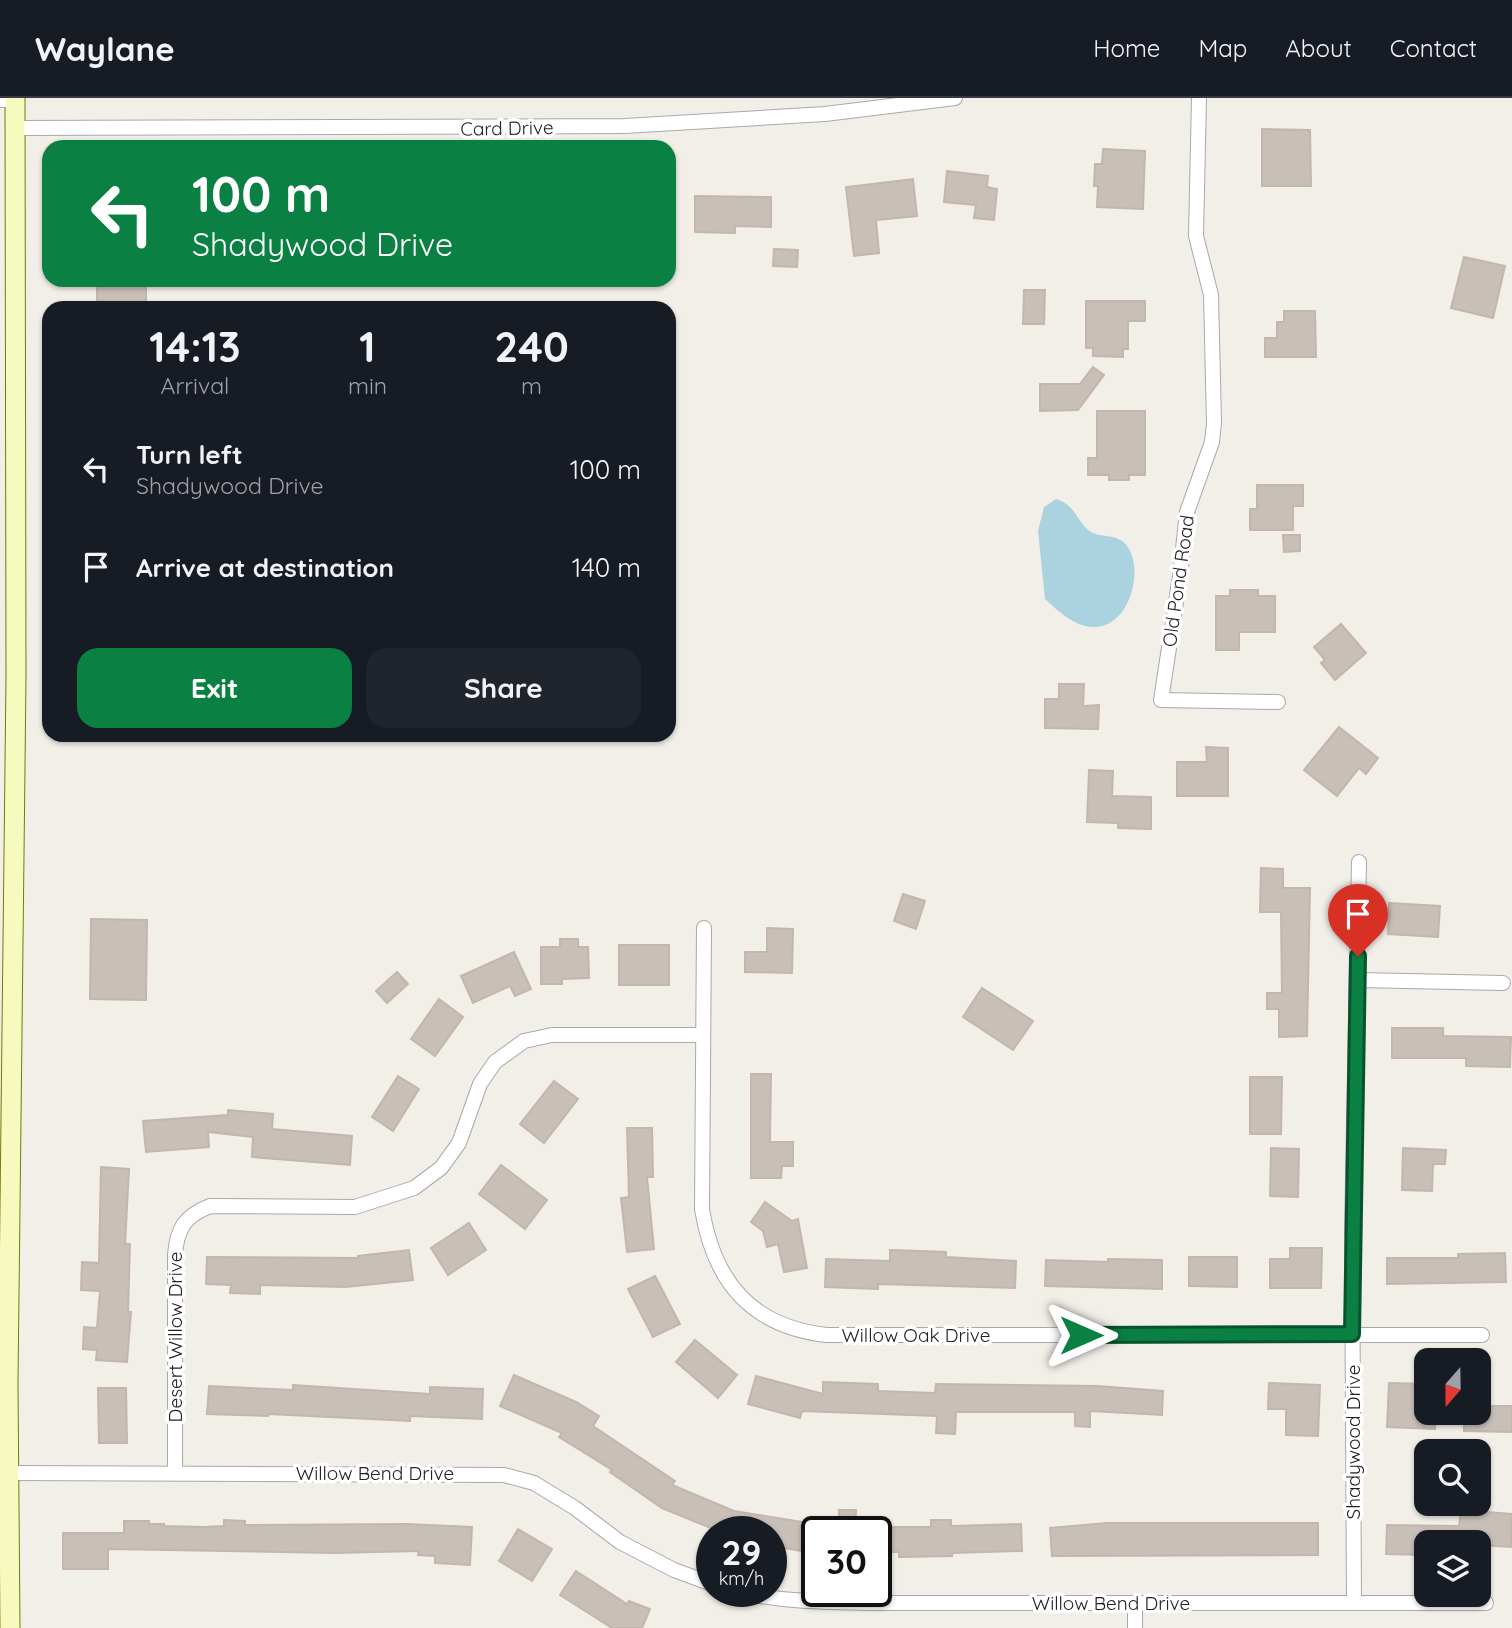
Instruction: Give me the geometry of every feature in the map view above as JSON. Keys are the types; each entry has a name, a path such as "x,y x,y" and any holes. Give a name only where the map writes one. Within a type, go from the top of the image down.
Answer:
{"main road":[{"path":"10,99 15,128 16,678 10,1628"}],"street":[{"path":"825,98 825,114"},
{"name":"Card Drive","path":"15,128 625,127 825,114 955,98"},
{"name":"Old Pond Road","path":"1199,98 1196,236 1211,295 1214,423 1212,442 1187,512 1161,700 1278,702"},
{"name":"Shadywood Drive","path":"1354,1602 1352,1334 1359,862"},
{"name":"Willow Oak Drive","path":"704,928 702,1209 706,1235 715,1259 732,1289 753,1309 775,1323 797,1332 826,1335 1482,1335"},
{"path":"1358,980 1503,983"},
{"name":"Desert Willow Drive","path":"175,1472 176,1235 194,1212 210,1206 355,1207 414,1188 441,1168 459,1143 480,1084 495,1062 524,1041 552,1035 703,1035"},
{"name":"Willow Bend Drive","path":"9,1473 504,1475 534,1483 575,1508 620,1542 674,1570 696,1578"},
{"name":"Willow Bend Drive","path":"787,1599 1135,1603 1414,1602"},
{"path":"1135,1603 1135,1628"}],"water":[{"path":"1056,499 1070,507 1091,532 1116,538 1127,545 1131,553 1134,576 1128,601 1114,620 1103,626 1091,627 1078,623 1045,599 1038,531 1044,507"}],"building":[{"path":"1262,129 1310,130 1311,186 1262,186"},
{"path":"1103,149 1145,151 1143,209 1097,207 1095,164 1102,164"},
{"path":"947,171 988,176 987,187 997,189 994,220 974,218 976,205 944,202"},
{"path":"913,179 917,216 876,220 879,253 854,256 846,187"},
{"path":"695,196 771,197 771,227 735,226 735,233 695,232"},
{"path":"774,249 798,250 797,267 773,266"},
{"path":"1464,257 1505,266 1493,318 1451,308"},
{"path":"97,287 146,287 146,301 97,301"},
{"path":"1024,290 1045,290 1044,324 1023,324"},
{"path":"1086,301 1145,301 1145,321 1128,321 1128,349 1123,349 1123,357 1093,356 1093,348 1086,348"},
{"path":"1284,311 1315,311 1316,357 1265,357 1265,338 1277,338 1277,322 1284,322"},
{"path":"1093,367 1104,375 1078,410 1040,411 1040,384 1080,384"},
{"path":"1097,411 1145,411 1145,475 1129,475 1129,480 1109,480 1109,475 1088,475 1088,458 1097,458"},
{"path":"1257,485 1303,485 1303,506 1293,506 1293,530 1250,530 1250,509 1257,509"},
{"path":"1283,535 1300,535 1300,551 1284,552"},
{"path":"1230,590 1258,590 1258,596 1275,596 1275,632 1239,632 1239,650 1216,650 1216,596 1230,596"},
{"path":"1341,624 1366,653 1335,680 1321,663 1325,660 1314,647"},
{"path":"1059,684 1084,684 1083,706 1099,705 1098,729 1045,728 1045,699 1059,699"},
{"path":"1339,727 1378,758 1366,774 1359,768 1337,796 1304,770"},
{"path":"1206,747 1228,748 1228,796 1177,796 1177,762 1207,762"},
{"path":"1089,770 1113,771 1112,796 1151,797 1151,829 1118,828 1118,823 1087,822"},
{"path":"1261,868 1283,869 1283,888 1310,888 1307,1036 1279,1037 1279,1009 1267,1009 1267,993 1282,993 1281,912 1260,912"},
{"path":"903,894 925,901 916,929 894,921"},
{"path":"1389,903 1440,906 1438,937 1388,934"},
{"path":"91,919 147,920 146,1000 90,999"},
{"path":"767,928 793,929 792,973 745,972 745,952 767,952"},
{"path":"560,939 578,939 578,947 588,947 589,978 562,979 562,984 541,984 541,947 560,947"},
{"path":"619,945 669,945 669,985 619,985"},
{"path":"514,952 531,989 515,996 510,986 473,1003 461,976"},
{"path":"397,972 408,984 387,1003 376,991"},
{"path":"982,988 1033,1021 1013,1050 963,1017"},
{"path":"439,999 463,1017 435,1056 411,1039"},
{"path":"1392,1028 1443,1028 1443,1036 1511,1037 1510,1067 1466,1066 1466,1058 1392,1058"},
{"path":"751,1074 771,1074 770,1142 793,1142 793,1166 782,1166 781,1178 751,1178"},
{"path":"398,1076 419,1089 393,1131 372,1117"},
{"path":"1250,1077 1282,1077 1281,1134 1250,1134"},
{"path":"554,1081 578,1099 544,1143 520,1124"},
{"path":"228,1110 273,1114 272,1129 352,1136 350,1165 252,1157 253,1137 208,1132 209,1147 146,1152 143,1121 228,1115"},
{"path":"627,1128 652,1128 653,1177 647,1177 654,1249 627,1252 621,1198 629,1197"},
{"path":"1271,1148 1299,1149 1298,1197 1270,1196"},
{"path":"1403,1148 1446,1150 1445,1164 1433,1164 1432,1191 1402,1190"},
{"path":"501,1165 547,1200 525,1229 479,1194"},
{"path":"101,1167 129,1169 125,1244 130,1244 128,1312 131,1312 127,1362 96,1360 97,1350 83,1349 84,1327 97,1328 100,1291 81,1290 82,1262 99,1263"},
{"path":"765,1202 792,1221 798,1219 807,1268 784,1272 778,1244 767,1247 763,1231 751,1222"},
{"path":"469,1223 486,1250 448,1275 431,1248"},
{"path":"1290,1248 1322,1248 1321,1288 1270,1288 1270,1259 1290,1259"},
{"path":"409,1250 413,1280 345,1287 260,1285 260,1294 230,1293 231,1285 206,1284 207,1257 358,1258"},
{"path":"890,1250 946,1252 946,1257 1016,1261 1015,1288 878,1284 878,1289 825,1287 826,1259 890,1261"},
{"path":"1505,1253 1506,1282 1387,1284 1387,1258 1458,1258 1458,1254"},
{"path":"1189,1257 1237,1257 1237,1287 1189,1286"},
{"path":"1108,1259 1162,1260 1162,1289 1045,1286 1046,1260 1108,1262"},
{"path":"655,1276 680,1324 653,1337 628,1289"},
{"path":"695,1340 737,1375 718,1398 676,1362"},
{"path":"514,1375 576,1402 599,1416 593,1426 675,1481 672,1485 734,1511 765,1516 696,1516 696,1522 662,1508 610,1472 612,1470 559,1437 562,1433 500,1406"},
{"path":"756,1376 823,1394 823,1382 878,1384 878,1391 935,1393 936,1384 1098,1386 1163,1391 1162,1415 1090,1411 1090,1427 1075,1426 1075,1412 956,1412 955,1434 936,1433 937,1416 802,1411 800,1418 748,1404"},
{"path":"1269,1383 1320,1385 1318,1436 1286,1435 1286,1409 1268,1409"},
{"path":"1389,1383 1414,1384 1414,1425 1435,1425 1435,1429 1387,1427"},
{"path":"293,1385 430,1394 430,1387 483,1389 482,1419 410,1416 410,1421 269,1414 207,1414 209,1386 293,1390"},
{"path":"98,1388 126,1388 127,1443 99,1443"},
{"path":"1491,1406 1512,1406 1512,1432 1464,1431 1464,1425 1491,1425"},
{"path":"839,1510 856,1510 856,1516 839,1516"},
{"path":"1491,1512 1512,1514 1511,1547 1491,1546 1491,1530 1414,1530 1414,1555 1386,1554 1387,1525 1459,1526 1460,1516 1491,1516"},
{"path":"787,1519 801,1522 801,1551 787,1548"},
{"path":"224,1520 245,1521 245,1525 407,1524 472,1527 470,1565 435,1563 435,1556 418,1555 419,1551 334,1553 108,1549 108,1569 63,1569 63,1533 124,1533 124,1521 204,1527 224,1526"},
{"path":"931,1520 951,1520 951,1526 1021,1524 1022,1551 899,1557 899,1552 892,1552 892,1527 931,1527"},
{"path":"1107,1523 1318,1523 1318,1555 1052,1556 1050,1528"},
{"path":"518,1529 552,1549 532,1581 499,1561"},
{"path":"576,1571 627,1604 629,1601 650,1609 642,1628 612,1628 560,1595"}],"route":[{"path":"1081,1335 1352,1334 1358,956"}]}
